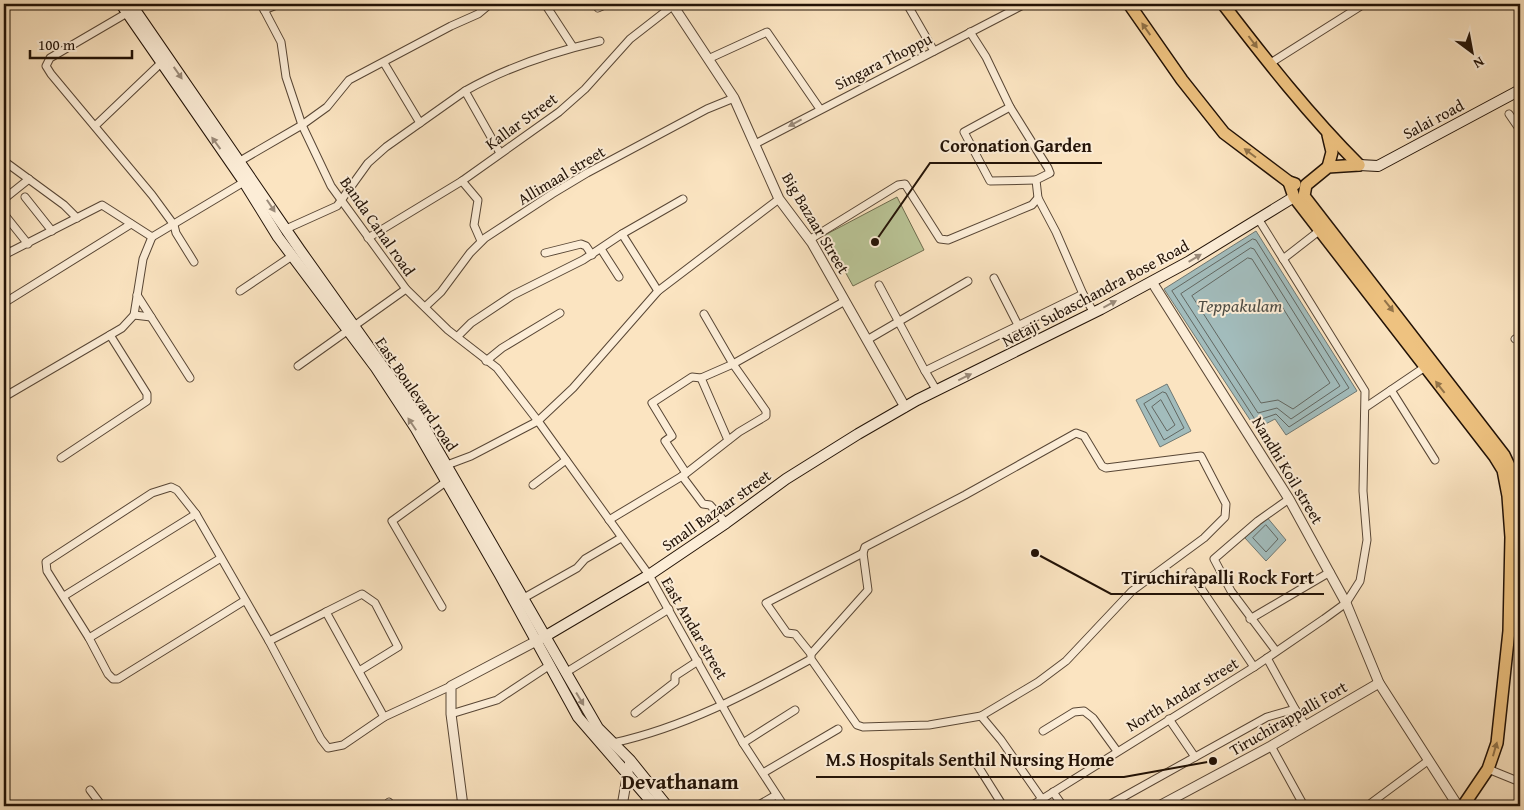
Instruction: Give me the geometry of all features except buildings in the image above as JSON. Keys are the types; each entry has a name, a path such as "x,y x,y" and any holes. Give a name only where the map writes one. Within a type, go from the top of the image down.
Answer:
{"main road":[{"path":"1129,4 1182,80 1224,133 1289,182 1306,185"},
{"path":"1223,4 1269,64 1328,134 1359,165"},
{"path":"128,7 161,63 244,182 292,256 350,328 376,368 447,481 541,639 550,665 578,717 602,746 628,772 655,806"},
{"name":"East Boulevard road","path":"128,7 240,161 350,328 393,378 447,465 522,599 541,639 565,673 598,728 630,760 667,806"},
{"name":"Salai road","path":"1359,165 1378,166 1520,90"},
{"path":"1328,134 1332,152 1328,167"},
{"path":"1359,165 1328,167 1306,185 1304,196 1504,455 1518,477 1520,510"},
{"path":"1289,182 1294,197 1319,231 1503,470 1515,537 1509,631 1497,743 1488,769 1463,806"},
{"name":"Netaji Subaschandra Bose Road","path":"906,407 1152,282 1259,220 1294,197"},
{"name":"Small Bazaar street","path":"541,639 649,576 726,524 786,479 906,407"}],"street":[{"path":"144,4 128,7 50,58 47,62 48,70 174,225 176,233 194,262"},
{"path":"263,7 279,4"},
{"path":"357,4 368,4"},
{"path":"240,161 302,125 330,104 347,82 451,26 478,14 490,4"},
{"path":"545,4 574,48"},
{"path":"598,8 607,4"},
{"name":"Big Bazaar Street","path":"673,4 734,98 779,199 809,240 906,407"},
{"name":"Kallar Street","path":"368,238 462,182 559,112 585,89 630,39 673,4"},
{"path":"908,4 934,51"},
{"name":"Singara Thoppu","path":"755,144 1025,4"},
{"path":"1269,64 1364,4"},
{"name":"Banda Canal road","path":"263,7 281,42 286,78 302,125 331,186 340,200 406,289 497,368 538,421"},
{"path":"708,59 767,32 820,110"},
{"path":"970,32 986,57 1010,107 1048,168 1050,173 1036,180 990,181 964,132 1010,107"},
{"path":"286,229 337,206 368,163 465,91 508,70 600,41"},
{"path":"95,126 161,63"},
{"path":"384,63 420,124"},
{"path":"465,91 500,153"},
{"name":"Allimaal street","path":"425,306 441,292 481,241 552,194 587,174 707,109 734,98"},
{"path":"1509,114 1520,130"},
{"path":"4,161 64,205 77,218"},
{"path":"4,199 29,179"},
{"path":"1036,180 1038,198 1056,232 1083,294 1094,313"},
{"path":"4,397 128,323 134,315 143,259 152,237 244,182"},
{"path":"462,182 478,200 474,225 481,241"},
{"path":"809,240 898,185 905,184 940,239 948,240 1032,205 1038,198"},
{"path":"25,197 52,231"},
{"path":"458,336 471,323 513,295 601,249 622,234 683,199"},
{"path":"447,465 470,456 538,421 573,388 658,291 779,199"},
{"path":"5,251 28,244 102,205 106,205 152,237"},
{"path":"4,214 28,244"},
{"path":"1259,220 1365,391 1363,490 1366,547 1360,581 1346,603"},
{"path":"4,303 131,224"},
{"path":"1283,259 1319,231"},
{"path":"622,234 658,291"},
{"path":"545,253 581,244 586,246 592,254"},
{"path":"601,249 619,276"},
{"path":"240,292 292,256"},
{"path":"994,278 1018,325"},
{"path":"867,340 968,281"},
{"name":"Nandhi Koil street","path":"1152,282 1289,499 1346,603 1379,683 1458,806"},
{"path":"879,285 937,391"},
{"path":"298,366 406,289"},
{"path":"926,371 1083,294"},
{"path":"137,296 190,378"},
{"path":"726,524 710,505 703,504 684,474 666,441 672,436 652,403 692,377 701,378 733,364 845,302"},
{"path":"486,360 502,348 560,313"},
{"path":"609,520 684,474 739,432 765,418 767,414 733,364 704,314"},
{"path":"134,315 151,318"},
{"path":"61,458 147,401 147,394 110,335"},
{"path":"1366,407 1425,368"},
{"path":"701,378 728,440"},
{"path":"1391,390 1435,460"},
{"name":"East Andar street","path":"538,421 649,576 744,743 784,806"},
{"path":"614,743 634,739 724,706 811,657 868,590 864,548 1076,433 1084,436 1102,466 1106,468 1197,455 1203,457 1226,504 1225,517 1204,538 1132,591 1066,661 1038,682 981,716 929,725 863,727 857,725 811,657 795,634 787,633 766,603 863,553"},
{"path":"533,485 566,460"},
{"path":"442,607 392,520 447,481"},
{"path":"244,601 117,679 112,679 64,596 46,569 48,559 152,494 164,487 177,490 196,514 244,601 269,641 321,739 328,748 343,745 384,717 451,686 541,639"},
{"path":"1276,651 1231,591 1214,559 1258,521 1289,499"},
{"path":"64,596 196,514"},
{"path":"522,599 577,568 585,559 621,538"},
{"path":"89,638 221,558"},
{"path":"1190,572 1254,667"},
{"path":"1250,618 1330,572"},
{"path":"269,641 362,594 367,595 375,603 398,648 359,671"},
{"name":"North Andar street","path":"1031,806 1268,658 1346,603"},
{"path":"565,673 669,609"},
{"path":"326,612 384,717"},
{"path":"1268,658 1294,709 1306,726"},
{"path":"635,713 675,682 675,676 698,661"},
{"path":"451,714 495,702 550,665"},
{"name":"Tiruchirappalli Fort","path":"1159,806 1271,746 1379,683"},
{"path":"451,686 451,714 463,806"},
{"path":"1107,806 1267,717 1294,709"},
{"path":"744,743 795,710"},
{"path":"1043,731 1074,712 1084,711 1093,718 1117,751"},
{"path":"981,716 1042,799"},
{"path":"1170,719 1195,757"},
{"path":"763,772 838,729"},
{"path":"1271,746 1304,806"},
{"path":"622,806 630,760"},
{"path":"1367,806 1429,760"},
{"path":"976,763 1004,806"},
{"path":"1488,769 1520,782"},
{"path":"90,790 102,806"},
{"path":"1053,792 1062,806"},
{"path":"757,806 776,795"}],"green space":[{"path":"897,197 924,250 853,286 825,235"}],"water":[{"name":"Teppakulam","path":"1256,231 1357,391 1286,435 1275,419 1256,429 1164,289"},
{"path":"1167,384 1191,431 1160,447 1136,400"},
{"path":"1266,516 1286,540 1266,561 1245,538"}],"place":[{"name":"Coronation Garden","path":"875,242"},
{"name":"Tiruchirapalli Rock Fort","path":"1035,553"},
{"name":"M.S Hospitals Senthil Nursing Home","path":"1213,761"}],"district":[{"name":"Devathanam","path":"680,782"}]}
